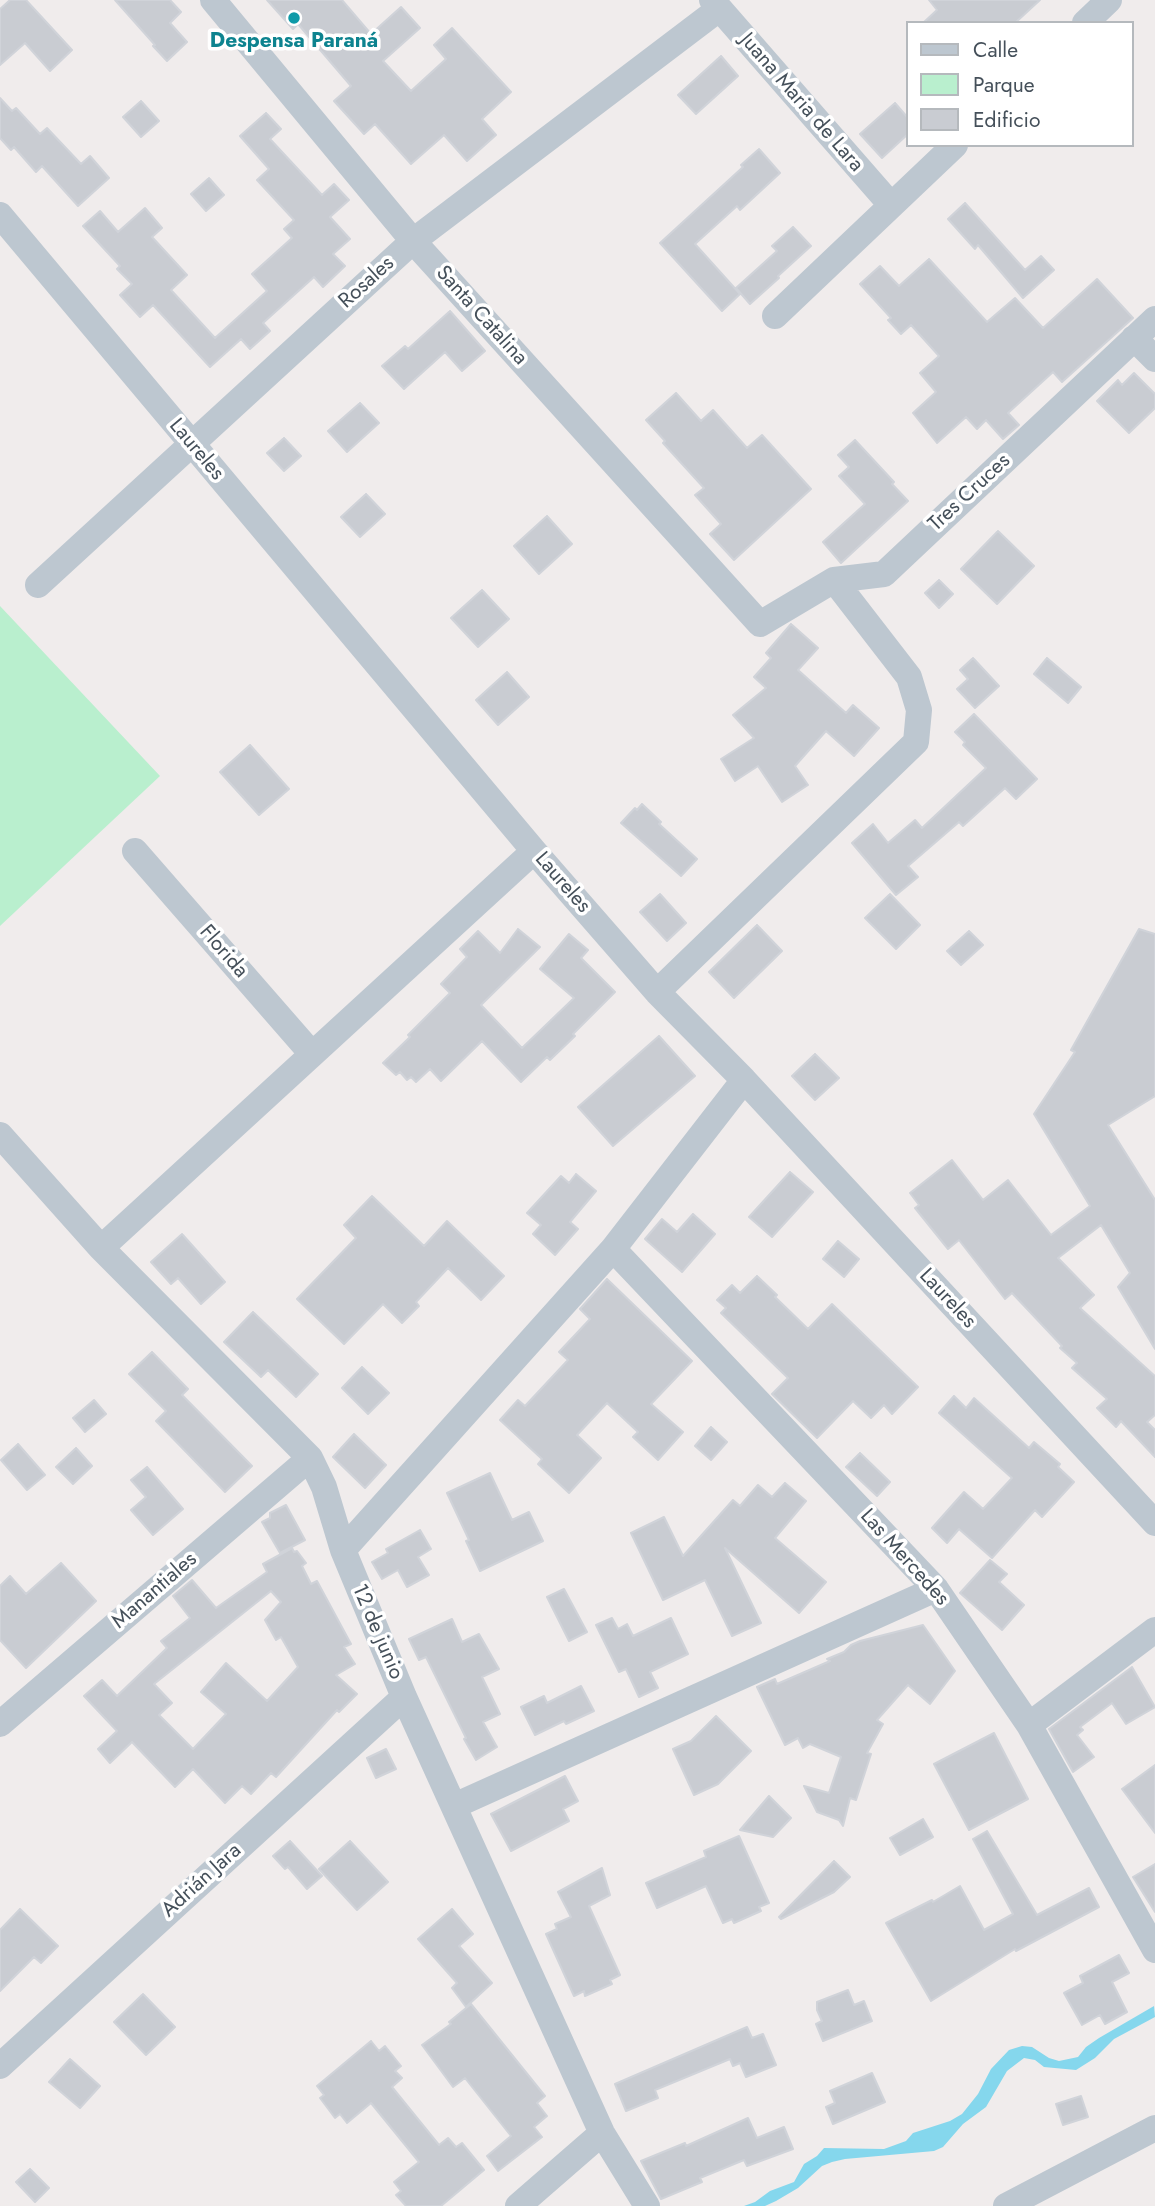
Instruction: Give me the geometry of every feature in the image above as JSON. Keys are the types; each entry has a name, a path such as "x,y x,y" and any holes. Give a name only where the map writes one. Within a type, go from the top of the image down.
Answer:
{"street":[{"name":"Santa Catalina","path":"213,0 413,241 760,624"},
{"path":"1087,21 1109,0"},
{"name":"Rosales","path":"38,585 413,241 715,4"},
{"name":"Juana Maria de Lara","path":"715,4 891,205"},
{"path":"775,316 953,147"},
{"name":"Laureles","path":"0,215 534,851 657,992 744,1080 1155,1523"},
{"name":"Tres Cruces","path":"760,624 834,580 884,574 1155,319"},
{"path":"1134,338 1155,359"},
{"path":"657,992 916,742 919,710 909,677 834,580"},
{"name":"Florida","path":"135,851 312,1054"},
{"path":"101,1248 534,851"},
{"path":"343,1550 613,1249 744,1080"},
{"name":"12 de junio","path":"0,1135 101,1248 310,1458 324,1487 343,1550 404,1697 602,2133 647,2206"},
{"name":"Las Mercedes","path":"613,1249 936,1589 1029,1725 1155,1950"},
{"name":"Manantiales","path":"0,1724 310,1458"},
{"path":"454,1806 936,1589"},
{"path":"1029,1725 1155,1630"},
{"name":"Adrián Jara","path":"0,2066 404,1697"},
{"path":"1006,2206 1155,2129"},
{"path":"518,2206 602,2133"}],"green space":[{"path":"0,606 160,776 0,926"}],"water":[{"path":"1154,2006 1155,2017 1114,2039 1095,2058 1076,2070 1044,2067 1035,2060 1024,2058 1007,2071 986,2107 963,2124 943,2147 934,2151 832,2162 822,2166 798,2188 776,2201 765,2206 744,2206 770,2191 794,2182 804,2164 824,2148 884,2149 906,2141 913,2133 950,2121 962,2114 978,2094 991,2069 1009,2050 1022,2046 1032,2047 1059,2061 1078,2057 1099,2038"}],"building":[{"path":"10,0 26,0 72,50 50,71 25,43 0,65 0,9"},
{"path":"115,0 170,0 181,12 170,23 187,42 167,61"},
{"path":"267,0 342,0 371,34 401,7 420,28 383,61 411,91 446,59 434,45 452,28 511,92 482,119 496,135 467,161 444,135 411,164 375,124 364,134 334,101 351,86 298,24 293,29"},
{"path":"929,0 1040,0 1017,21 925,21 937,10"},
{"path":"721,56 738,76 696,114 678,95"},
{"path":"0,98 12,111 16,108 40,134 47,128 81,164 90,156 109,178 78,206 42,166 36,172 14,147 11,150 0,138"},
{"path":"141,101 159,121 141,137 123,117"},
{"path":"895,103 906,116 906,136 882,158 860,134"},
{"path":"266,113 281,129 270,139 322,195 334,184 349,200 330,217 350,239 333,254 345,266 323,287 314,277 263,323 270,331 250,349 241,339 210,367 153,305 140,317 120,295 132,284 117,269 120,266 83,226 100,211 118,232 145,208 162,228 152,237 187,275 171,290 215,338 267,291 252,274 292,238 284,229 294,220 257,180 269,169 240,136"},
{"path":"759,149 780,173 740,210 737,206 695,244 740,294 722,311 660,243"},
{"path":"209,178 224,195 206,211 191,194"},
{"path":"965,203 1025,270 1041,256 1054,270 1023,298 978,245 975,249 948,219"},
{"path":"793,227 811,246 750,304 736,288 777,251 772,246"},
{"path":"929,259 987,322 1015,298 1043,328 1097,279 1133,318 1062,382 1053,372 1008,413 1019,425 1003,439 986,420 977,429 966,417 937,443 913,413 936,392 920,373 939,356 911,325 901,334 888,320 891,318 860,284 880,266 899,286"},
{"path":"450,311 485,351 462,371 445,352 404,389 382,366 405,346 408,349"},
{"path":"1134,373 1155,394 1155,408 1129,433 1097,401 1118,380 1122,385"},
{"path":"676,393 701,421 713,410 747,448 762,435 811,489 734,560 710,534 721,524 695,495 704,488 646,420"},
{"path":"360,403 379,423 347,452 328,431"},
{"path":"284,438 301,456 284,471 267,453"},
{"path":"855,440 908,501 841,563 823,542 865,504 839,476 849,467 838,455"},
{"path":"366,494 385,514 360,537 341,517"},
{"path":"547,516 572,544 539,574 514,546"},
{"path":"998,531 1034,566 997,604 961,569"},
{"path":"939,580 953,594 939,608 925,593"},
{"path":"482,590 509,619 478,647 451,618"},
{"path":"791,624 818,648 798,670 846,713 853,705 879,728 854,756 826,731 795,766 808,785 782,802 758,766 735,781 721,759 754,738 733,715 766,688 754,677 771,658 766,653"},
{"path":"973,658 999,686 975,708 957,689 968,679 960,670"},
{"path":"1047,658 1081,687 1068,703 1034,674"},
{"path":"507,672 529,697 498,725 476,700"},
{"path":"974,714 1037,779 1016,799 1005,788 963,826 959,822 908,866 918,877 896,895 852,843 873,824 888,843 915,820 922,828 986,768 963,745 965,742 955,732"},
{"path":"250,745 289,789 259,815 220,772"},
{"path":"642,804 661,822 659,824 697,859 681,876 621,823"},
{"path":"660,894 686,923 667,941 640,912"},
{"path":"890,894 920,925 896,949 865,918"},
{"path":"757,925 782,951 734,998 709,972"},
{"path":"518,929 540,947 481,1005 522,1048 574,998 540,969 569,934 588,950 581,958 615,992 550,1060 547,1057 521,1082 482,1041 441,1081 430,1069 416,1082 411,1077 407,1080 400,1072 396,1075 383,1063 450,993 441,984 467,957 460,949 478,931 500,953"},
{"path":"1139,929 1155,934 1155,1096 1108,1125 1155,1200 1155,1349 1118,1287 1130,1273 1101,1225 1058,1258 1094,1295 1080,1308 1155,1376 1155,1415 1147,1422 1155,1430 1155,1457 1121,1421 1116,1427 1097,1408 1107,1399 1072,1368 1077,1363 1060,1348 1062,1346 1012,1293 1005,1299 959,1240 948,1249 915,1208 919,1205 910,1193 952,1160 983,1200 1008,1180 1051,1235 1090,1206 1034,1114 1075,1052 1071,1050"},
{"path":"969,931 983,945 961,965 947,951"},
{"path":"659,1036 695,1076 613,1146 578,1107"},
{"path":"815,1054 839,1078 815,1100 792,1076"},
{"path":"790,1172 813,1192 772,1237 749,1217"},
{"path":"576,1174 596,1191 570,1222 578,1229 555,1255 533,1234 541,1225 527,1213 561,1176 569,1183"},
{"path":"372,1196 424,1246 447,1221 504,1276 481,1300 448,1268 416,1302 419,1306 402,1323 383,1304 344,1344 297,1299 356,1238 344,1225"},
{"path":"693,1214 715,1234 682,1272 645,1239 662,1219 677,1232"},
{"path":"182,1234 225,1282 201,1304 178,1278 171,1284 151,1262"},
{"path":"838,1241 859,1259 844,1277 823,1259"},
{"path":"757,1276 808,1329 832,1304 918,1387 892,1414 884,1405 871,1418 853,1401 817,1438 772,1394 788,1378 721,1313 726,1308 717,1300 732,1285 740,1293"},
{"path":"607,1279 692,1361 651,1404 683,1432 658,1460 633,1437 638,1432 607,1403 577,1435 601,1458 569,1493 538,1464 542,1459 500,1420 518,1400 525,1406 568,1360 559,1352 590,1319 580,1309"},
{"path":"253,1312 318,1374 296,1397 268,1370 261,1377 224,1342"},
{"path":"152,1352 188,1389 182,1395 252,1466 225,1492 156,1421 166,1411 129,1374"},
{"path":"362,1367 389,1393 368,1414 342,1388"},
{"path":"954,1396 966,1408 974,1398 1029,1448 1034,1442 1060,1464 1058,1467 1074,1482 1042,1517 1035,1510 992,1558 959,1529 947,1543 932,1528 964,1492 983,1509 1012,1478 939,1413"},
{"path":"94,1400 106,1414 85,1432 73,1418"},
{"path":"711,1427 727,1442 711,1460 695,1446"},
{"path":"354,1434 386,1465 365,1488 333,1457"},
{"path":"18,1444 45,1475 27,1490 1,1460"},
{"path":"76,1448 92,1466 73,1484 56,1467"},
{"path":"860,1453 890,1482 877,1496 846,1467"},
{"path":"147,1467 183,1509 153,1535 131,1510 146,1497 131,1480"},
{"path":"490,1473 512,1520 529,1512 543,1541 480,1571 447,1493"},
{"path":"785,1483 806,1501 775,1538 826,1582 799,1613 725,1548 761,1623 732,1636 705,1580 663,1600 631,1533 664,1517 683,1556 733,1500 740,1506 758,1485 772,1497"},
{"path":"286,1505 305,1540 280,1553 262,1522 270,1518 270,1513"},
{"path":"420,1530 431,1549 418,1557 429,1575 407,1587 398,1570 382,1579 372,1562 388,1553 386,1549"},
{"path":"292,1548 306,1563 302,1566 311,1584 317,1581 351,1644 344,1647 355,1664 336,1675 357,1694 339,1712 337,1710 276,1777 271,1773 251,1794 242,1786 225,1803 193,1769 175,1787 132,1742 110,1763 98,1749 117,1731 84,1696 102,1680 117,1696 167,1648 161,1641 190,1618 173,1596 192,1580 216,1608 267,1572 263,1564","holes":["271,1591 281,1602 265,1620 276,1640 281,1637 298,1667 267,1701 226,1663 201,1692 226,1714 193,1749 159,1715 172,1703 154,1684"]},
{"path":"990,1560 1007,1574 999,1582 1024,1605 1002,1630 960,1593"},
{"path":"61,1563 96,1601 26,1668 0,1640 0,1586 10,1576 26,1594"},
{"path":"564,1589 587,1632 569,1641 547,1597"},
{"path":"612,1618 618,1629 627,1624 633,1636 671,1618 688,1654 650,1672 658,1688 639,1697 626,1669 619,1672 596,1625"},
{"path":"452,1619 462,1642 479,1634 499,1669 482,1677 500,1714 483,1722 497,1747 476,1760 426,1657 419,1660 409,1639"},
{"path":"923,1625 955,1671 930,1704 908,1685 877,1720 883,1724 867,1753 871,1754 856,1800 850,1798 843,1826 839,1820 817,1812 804,1786 829,1793 841,1757 810,1744 803,1748 798,1738 785,1745 757,1687 775,1679 777,1684 830,1661 827,1659 860,1641"},
{"path":"1132,1667 1155,1707 1126,1724 1112,1703 1080,1727 1083,1730 1077,1735 1094,1757 1073,1772 1049,1729"},
{"path":"581,1686 594,1711 535,1735 521,1707 544,1696 547,1703"},
{"path":"716,1716 751,1751 718,1784 694,1795 673,1749 691,1741"},
{"path":"994,1733 1028,1799 969,1830 934,1764"},
{"path":"386,1749 396,1769 376,1778 367,1758"},
{"path":"1155,1765 1155,1833 1122,1789"},
{"path":"565,1776 578,1801 563,1809 569,1821 511,1851 491,1814"},
{"path":"769,1796 791,1818 773,1837 740,1830"},
{"path":"923,1819 933,1837 900,1855 890,1838"},
{"path":"987,1831 1037,1915 1089,1888 1099,1907 1016,1951 1015,1949 931,2001 886,1923 932,1900 933,1902 960,1886 984,1930 1013,1914 973,1839"},
{"path":"739,1836 769,1903 759,1907 761,1911 734,1923 732,1919 723,1923 706,1886 657,1908 646,1883 706,1857 704,1851"},
{"path":"290,1841 322,1876 307,1889 288,1867 285,1869 273,1856"},
{"path":"350,1841 388,1882 357,1910 319,1869"},
{"path":"834,1861 850,1877 834,1892 781,1919 779,1917"},
{"path":"1155,1864 1155,1912 1133,1877"},
{"path":"602,1868 610,1895 589,1906 620,1975 610,1980 612,1984 585,1996 584,1991 574,1996 546,1934 557,1929 555,1924 571,1917 558,1892"},
{"path":"20,1909 58,1946 41,1963 34,1957 0,1991 0,1930"},
{"path":"452,1909 473,1934 459,1946 492,1983 466,2007 452,1988 457,1983 418,1939"},
{"path":"1119,1955 1129,1973 1112,1982 1127,2012 1105,2024 1100,2015 1082,2025 1064,1993 1083,1983 1080,1976"},
{"path":"848,1990 854,2005 864,2001 872,2021 823,2041 816,2024 822,2021 817,2002"},
{"path":"143,1994 175,2027 146,2055 114,2022"},
{"path":"471,2004 545,2096 537,2103 547,2116 534,2127 542,2137 498,2171 487,2156 511,2136 465,2078 453,2087 422,2045 451,2024 449,2022"},
{"path":"747,2027 752,2038 763,2034 776,2065 746,2077 740,2063 733,2066 730,2059 655,2090 658,2098 626,2111 615,2084"},
{"path":"371,2041 379,2051 385,2046 401,2066 395,2071 402,2078 392,2087 439,2145 448,2138 456,2147 462,2143 484,2170 441,2206 406,2206 396,2195 401,2191 394,2182 419,2162 371,2103 347,2123 340,2114 335,2118 320,2098 324,2095 317,2086"},
{"path":"70,2059 100,2086 80,2108 49,2082"},
{"path":"872,2073 885,2102 833,2124 826,2107 835,2103 830,2091"},
{"path":"1081,2096 1088,2117 1063,2125 1056,2104"},
{"path":"748,2118 757,2138 784,2127 793,2149 747,2166 744,2160 700,2178 702,2182 661,2199 641,2161 685,2143 686,2146"},
{"path":"30,2169 49,2188 35,2202 16,2182"}],"place":[{"name":"Despensa Paraná","path":"294,18"}]}
